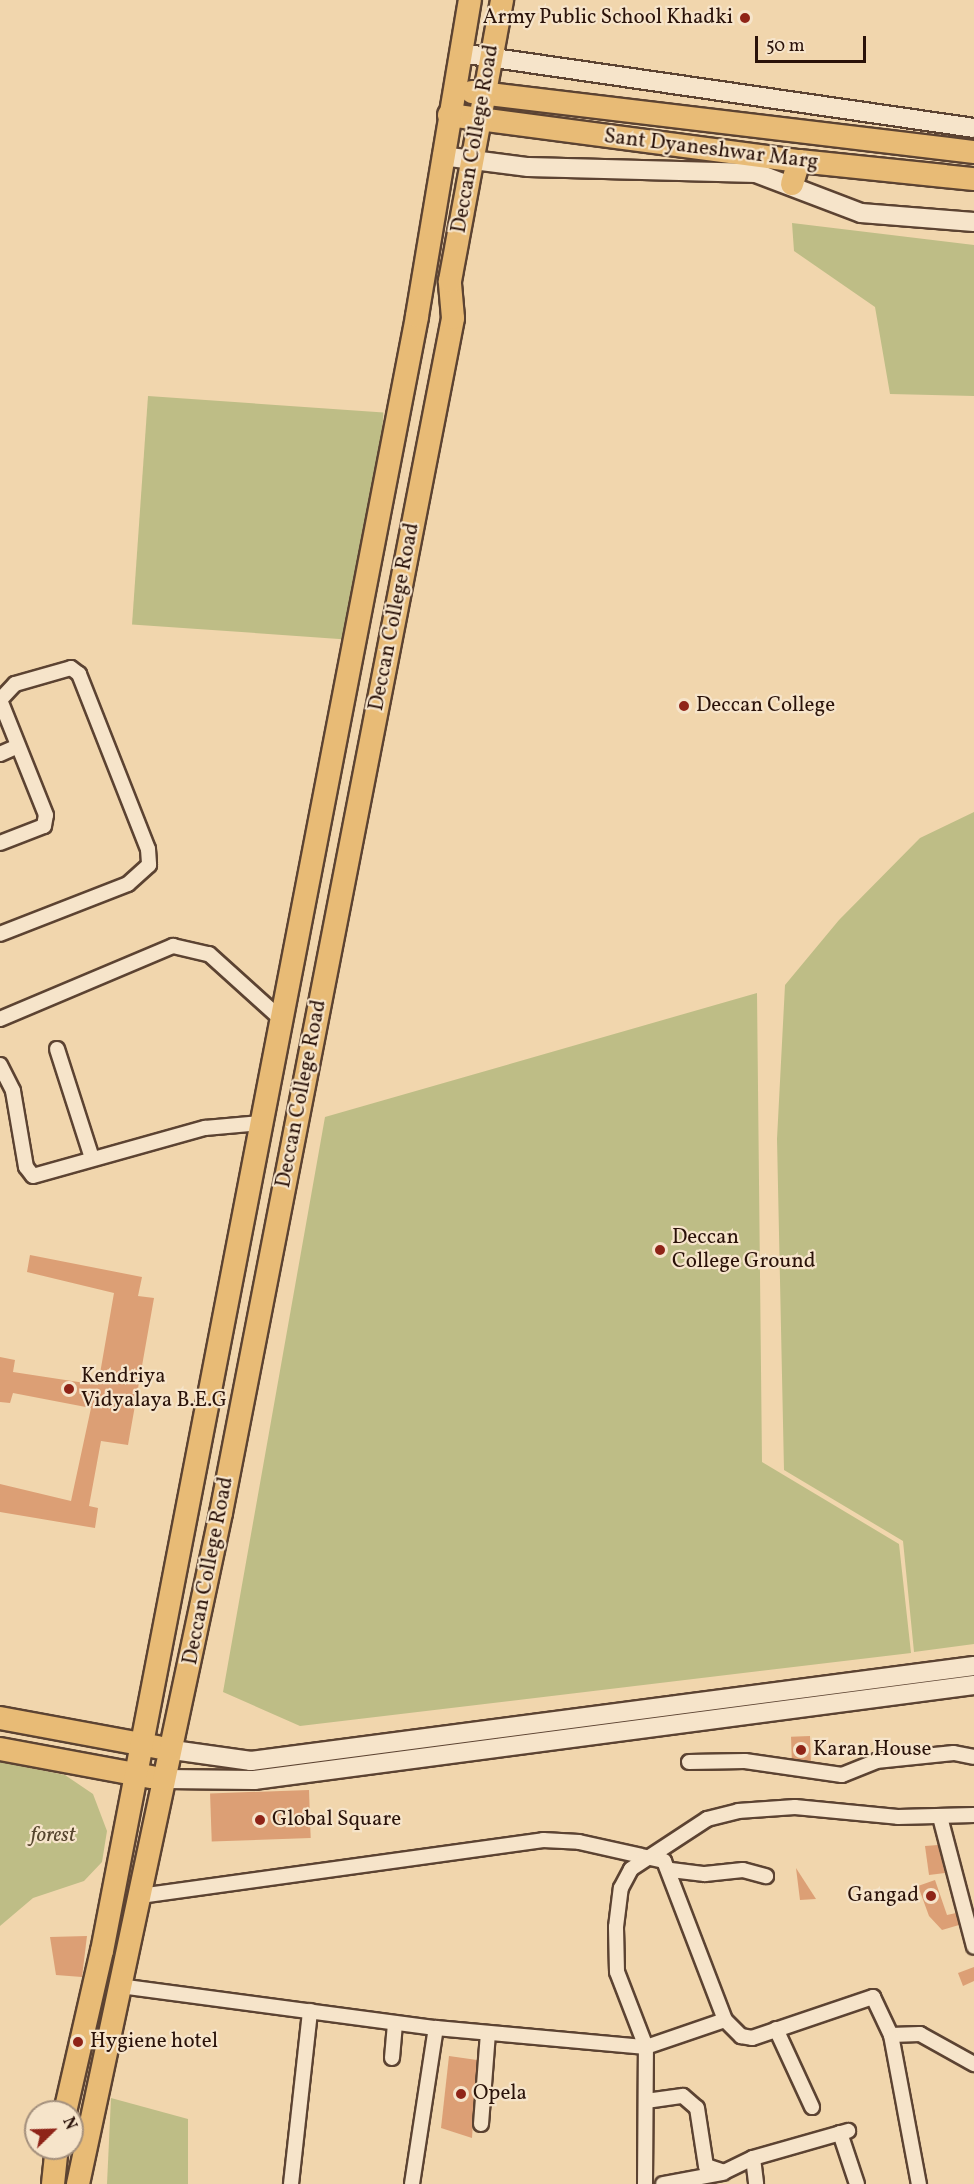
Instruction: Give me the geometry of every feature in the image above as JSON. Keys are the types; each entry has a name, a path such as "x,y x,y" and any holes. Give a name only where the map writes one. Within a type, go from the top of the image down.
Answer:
{"main road":[{"name":"Deccan College Road","path":"68,2100 102,1951 417,316 453,90 470,0"},
{"name":"Deccan College Road","path":"78,2184 173,1750 453,318 450,281 502,0"},
{"name":"Sant Dyaneshwar Marg","path":"453,90 974,152"},
{"name":"Sant Dyaneshwar Marg","path":"449,115 481,123 799,161 974,179"},
{"path":"792,184 799,161"},
{"path":"0,1718 173,1750"},
{"path":"0,1749 167,1779"},
{"path":"53,2184 56,2160"}],"street":[{"path":"460,53 974,128"},
{"path":"442,156 528,167 756,173 792,184 861,213 974,222"},
{"path":"0,843 44,826 46,815 16,747 0,700 4,691 71,668 80,674 148,849 149,865 128,885 0,934"},
{"path":"0,754 16,747"},
{"path":"0,1019 173,946 208,954 281,1019"},
{"path":"57,1049 92,1158"},
{"path":"0,1065 13,1091 26,1167 33,1176 205,1128 261,1123"},
{"path":"173,1750 251,1761 974,1666"},
{"path":"167,1779 254,1780 974,1685"},
{"path":"689,1762 745,1761 842,1775 876,1761 954,1753 974,1757"},
{"path":"645,2184 646,2047 617,1972 616,1927 625,1878 648,1856 707,1819 764,1807 940,1817 974,1815"},
{"path":"940,1817 974,1947"},
{"path":"140,1896 543,1840 579,1842 664,1861 671,1870 678,1900 724,2020 741,2036 752,2038 866,1996 873,1997 891,2036 919,2184"},
{"path":"671,1870 705,1874 742,1870 766,1876"},
{"path":"120,1986 436,2028 646,2047 724,2020"},
{"path":"291,2184 310,2011"},
{"path":"392,2058 395,2023"},
{"path":"412,2184 436,2028"},
{"path":"776,2029 812,2107"},
{"path":"481,2124 488,2033"},
{"path":"891,2036 920,2034 974,2064"},
{"path":"646,2101 683,2097 697,2108 706,2166 724,2172"},
{"path":"663,2184 724,2172 753,2158 844,2132 857,2184"},
{"path":"753,2158 756,2184"}],"green space":[{"path":"792,223 974,245 974,396 890,394 875,307 794,251"},
{"path":"148,396 383,412 367,641 132,624"},
{"path":"974,812 974,1644 914,1652 903,1541 784,1470 777,1139 785,985 839,920 920,838"},
{"path":"757,993 762,1462 899,1544 911,1653 300,1726 223,1692 325,1117"},
{"name":"forest","path":"0,1762 65,1775 93,1794 107,1831 102,1862 84,1881 33,1898 0,1926"},
{"path":"111,2098 188,2119 188,2184 107,2184"}],"building":[{"name":"Kendriya Vidyalaya B.E.G","path":"30,1255 142,1277 138,1296 154,1298 128,1445 101,1441 89,1506 98,1508 95,1528 0,1512 0,1484 71,1501 91,1408 13,1393 10,1403 0,1402 0,1357 15,1360 13,1372 98,1385 114,1293 27,1272"},
{"name":"Karan House","path":"810,1736 811,1761 792,1762 791,1737"},
{"name":"Global Square","path":"309,1790 311,1838 212,1841 210,1793"},
{"path":"938,1845 945,1873 929,1875 925,1846"},
{"path":"796,1868 816,1899 800,1900"},
{"path":"935,1880 947,1915 956,1913 959,1925 942,1930 929,1916 918,1886"},
{"path":"87,1936 82,1977 56,1975 50,1937"},
{"path":"974,1967 974,1981 963,1986 958,1973"},
{"name":"Opela","path":"449,2056 477,2060 472,2138 441,2128"}],"place":[{"name":"Army Public School Khadki","path":"745,18"},
{"name":"Deccan College","path":"684,706"},
{"name":"Deccan College Ground","path":"660,1250"},
{"name":"Kendriya Vidyalaya B.E.G","path":"69,1389"},
{"name":"Karan House","path":"801,1750"},
{"name":"Global Square","path":"260,1820"},
{"name":"Gangad","path":"931,1896"},
{"name":"Hygiene hotel","path":"78,2042"},
{"name":"Opela","path":"461,2094"}]}
